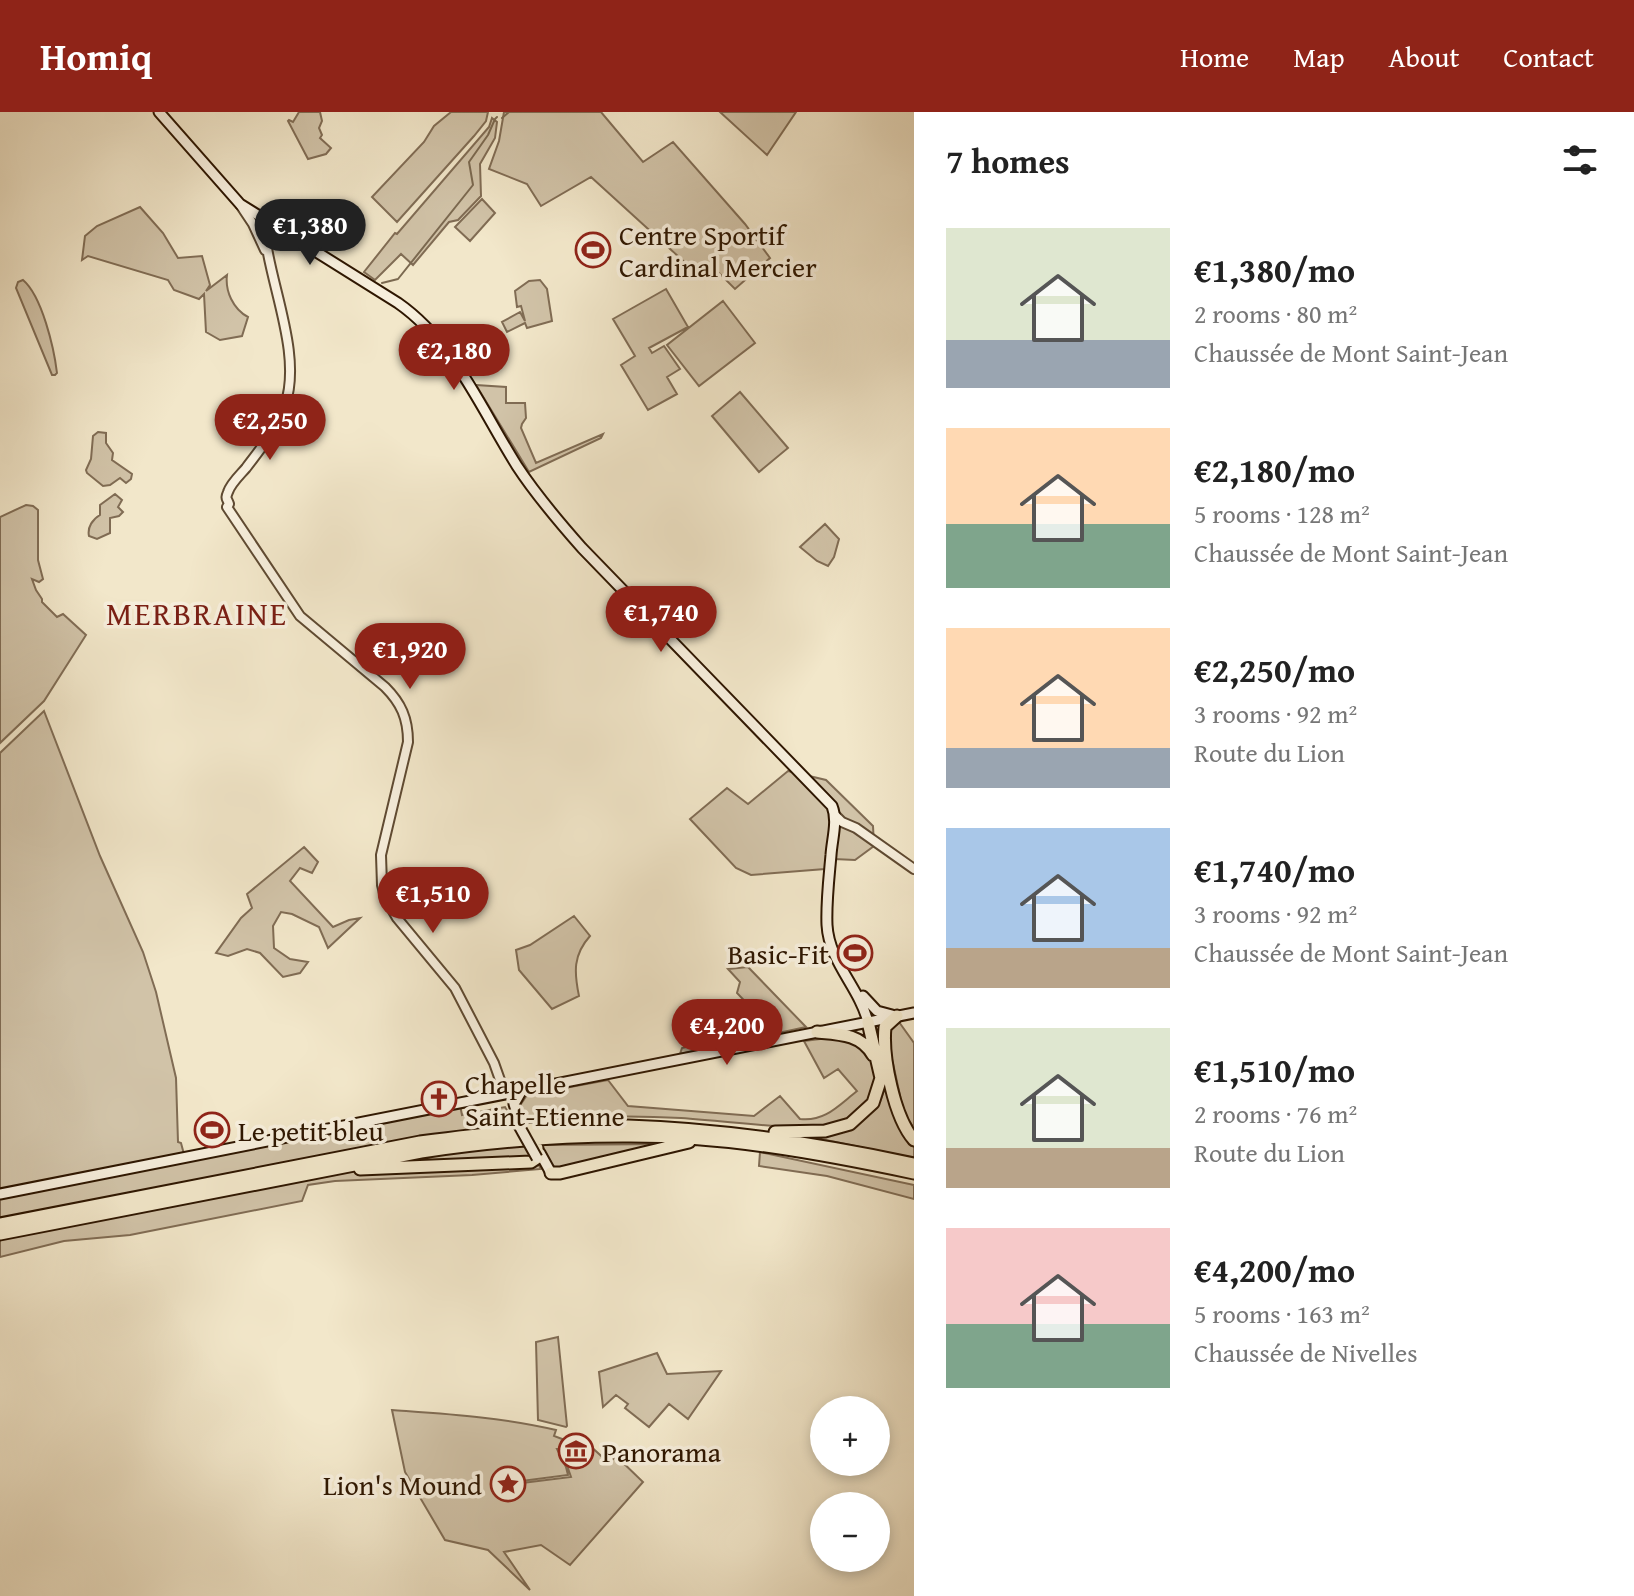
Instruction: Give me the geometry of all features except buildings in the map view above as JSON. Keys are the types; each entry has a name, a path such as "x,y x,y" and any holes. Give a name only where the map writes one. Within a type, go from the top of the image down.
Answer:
{"highway":[{"path":"897,1016 885,1027 884,1042 897,1111 914,1140"},
{"path":"871,1021 889,1071"},
{"path":"753,1135 762,1132 825,1131 850,1124 873,1103 881,1078 871,1021"},
{"path":"817,1032 856,1037 868,1046 878,1062"},
{"path":"0,1224 420,1142 547,1128 626,1126 753,1135 914,1164"},
{"path":"0,1234 421,1152 547,1138 625,1136 697,1139 795,1151 914,1173"},
{"path":"551,1173 697,1139"},
{"path":"340,1167 361,1169 531,1162 538,1153"},
{"path":"878,1166 914,1180"}],"main road":[{"path":"159,112 240,204 398,303 433,334 467,382 521,471 557,520 832,806 836,816 829,873 828,928 833,953 865,1002 882,1013 897,1016"},
{"path":"865,1002 871,1021"},
{"path":"846,1027 865,1002"},
{"path":"0,1194 914,1013"},
{"path":"516,1116 514,1104 522,1090"},
{"path":"505,1094 507,1104 551,1173"}],"street":[{"path":"240,204 256,231 270,266"},
{"path":"256,231 263,220"},
{"path":"274,226 267,232 267,248 288,346 290,380 285,406 276,424 232,484 227,503 300,616 385,687 401,707 408,727 408,742 381,855 380,876 385,897 397,918 455,988 494,1063 505,1094"},
{"path":"836,816 914,869"}],"shaded area":[{"path":"299,112 320,112 320,138 331,148 326,154 308,159 288,121 293,122"},
{"path":"451,112 488,112 486,121 474,136 397,222 372,197 424,142 434,126"},
{"path":"504,112 601,112 643,162 673,142 745,224 770,258 735,289 711,265 691,268 591,177 541,206 527,184 489,169 499,141"},
{"path":"720,112 796,112 767,155"},
{"path":"492,118 497,122 495,138 480,164 481,196 458,220 449,222 413,265 401,254 375,280 364,272 489,127"},
{"path":"482,199 495,213 470,241 455,227"},
{"path":"140,207 163,233 178,258 202,256 210,285 206,291 227,275 231,299 248,317 242,336 220,340 206,332 204,294 199,299 174,290 168,280 88,256 82,260 85,236 97,226"},
{"path":"23,280 36,298 46,323 55,375 52,375 16,288 18,282"},
{"path":"540,280 547,289 552,321 527,328 525,323 507,332 502,322 520,312 525,321 521,306 517,307 515,291 529,281"},
{"path":"666,289 688,327 649,348 652,353 664,346 680,369 667,377 677,394 648,410 621,365 635,356 613,319"},
{"path":"723,301 755,343 699,386 667,345"},
{"path":"449,326 469,340 475,338 481,345 471,356 467,371 443,333"},
{"path":"476,385 506,387 506,403 525,403 526,418 521,428 536,463 603,434 601,438 529,472"},
{"path":"740,392 788,448 759,472 712,416"},
{"path":"98,432 106,433 106,443 113,453 112,460 132,474 126,483 120,478 103,486 87,473 93,436"},
{"path":"115,494 122,500 118,507 123,512 110,518 110,533 97,539 89,536 91,524 100,515 100,505"},
{"path":"26,505 38,510 38,560 43,579 39,582 32,579 36,590 42,602 57,617 63,614 86,635 44,701 0,743 0,517"},
{"path":"825,524 839,539 828,566 800,547"},
{"path":"44,711 100,856 143,952 156,992 176,1078 178,1142 185,1158 460,1105 462,1115 505,1107 541,1169 308,1185 302,1201 130,1235 64,1241 0,1257 0,753"},
{"path":"788,771 826,780 873,826 874,846 855,860 834,859 825,869 751,875 736,868 690,819 727,788 748,804"},
{"path":"304,847 318,862 312,873 300,868 290,881 333,927 360,918 328,948 319,927 281,912 273,926 274,948 290,959 308,962 300,973 283,977 260,953 247,949 228,956 216,953 252,908 247,894"},
{"path":"574,916 590,936 580,950 576,964 579,996 552,1009 519,970 516,950 530,945"},
{"path":"748,967 806,1027 680,1054 682,1048 724,1038 742,1021 747,1025 758,1015 737,993 740,982 728,969"},
{"path":"899,1022 914,1043 914,1128 904,1114 887,1036 891,1026"},
{"path":"844,1036 872,1055 876,1086 872,1097 857,1113 826,1125 804,1128 642,1117 526,1123 519,1107 527,1095 608,1080 628,1106 754,1116 780,1096 800,1119 817,1118 857,1091 838,1069 824,1078 804,1041"},
{"path":"886,1085 902,1130 914,1146 914,1158 806,1136 854,1126 880,1102"},
{"path":"669,1144 553,1172 539,1145"},
{"path":"760,1152 914,1185 914,1199 827,1176 759,1166"},
{"path":"558,1337 566,1427 538,1420 536,1342"},
{"path":"657,1353 667,1374 721,1371 688,1419 669,1404 649,1427 625,1408 628,1404 616,1395 603,1407 599,1372"},
{"path":"392,1410 494,1419 556,1430 554,1436 562,1439 560,1449 557,1449 568,1475 514,1482 508,1478 502,1483 506,1490 514,1484 571,1477 564,1457 578,1463 586,1459 588,1444 609,1463 616,1456 643,1482 570,1565 541,1545 504,1552 530,1590 488,1550 445,1540 405,1472"}],"waterway":[{"path":"502,118 509,112"},
{"path":"382,283 398,279 473,185 469,162 497,117"}],"place":[{"name":"Centre Sportif Cardinal Mercier","path":"593,250"},
{"name":"Basic-Fit","path":"855,953"},
{"name":"Chapelle Saint-Etienne","path":"439,1099"},
{"name":"Le petit bleu","path":"212,1130"},
{"name":"Panorama","path":"576,1451"},
{"name":"Lion's Mound","path":"508,1484"}],"district":[{"name":"MERBRAINE","path":"197,613"}]}
